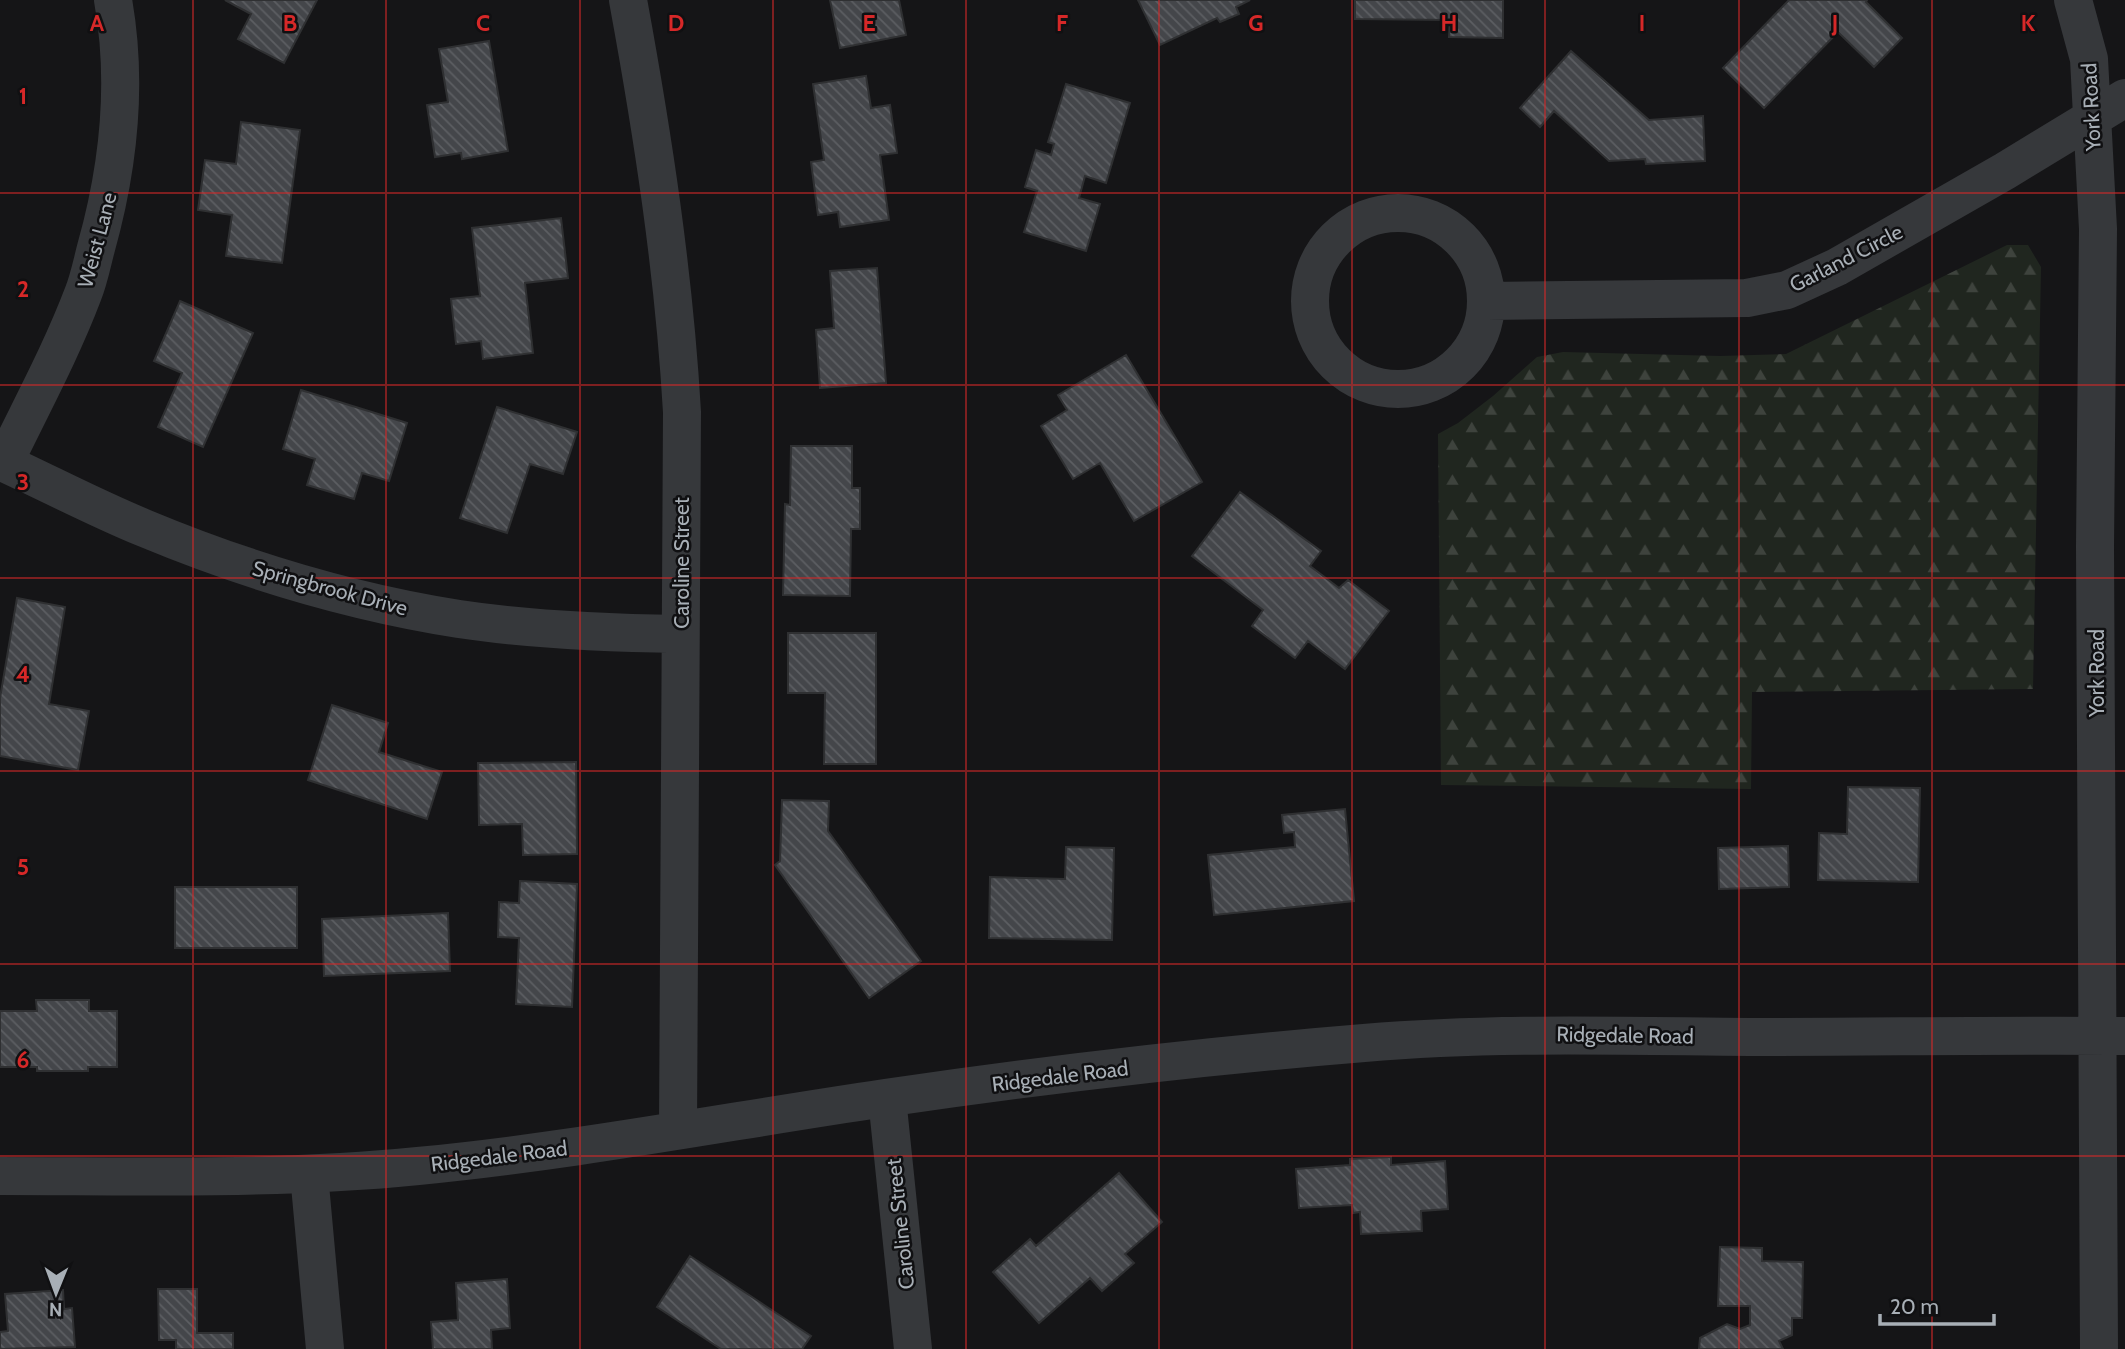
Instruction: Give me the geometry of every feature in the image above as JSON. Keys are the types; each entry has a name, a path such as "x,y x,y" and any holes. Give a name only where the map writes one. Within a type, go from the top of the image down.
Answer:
{"street":[{"name":"Weist Lane","path":"2,462 61,347 84,291 107,210 118,141 121,101 121,59 113,0"},
{"name":"Caroline Street","path":"628,0 661,203 677,331 682,412 678,1129"},
{"name":"York Road","path":"2073,0 2089,59 2098,229 2095,547 2111,1036 2099,1349"},
{"name":"Garland Circle","path":"1487,301 1747,299 1787,290 1837,267 2125,98"},
{"path":"1393,213 1421,216 1447,227 1469,247 1482,272 1487,301 1482,330 1467,356 1445,375 1418,387 1389,388 1360,381 1344,370 1336,364 1319,340 1310,312 1311,283 1321,256 1340,234 1364,219 1393,213"},
{"name":"Springbrook Drive","path":"2,462 142,528 205,552 292,581 371,602 459,619 544,629 680,634"},
{"name":"Ridgedale Road","path":"0,1176 309,1174 449,1163 1056,1075 1363,1043 1449,1037 1544,1034 1740,1037 2111,1036"},
{"name":"Caroline Street","path":"887,1098 913,1349"},
{"path":"309,1174 325,1349"}],"green space":[{"path":"2007,245 2028,245 2041,267 2033,689 1752,692 1751,789 1441,785 1438,434 1458,423 1493,396 1537,357 1563,352 1720,356 1786,354"}],"building":[{"path":"225,0 317,0 284,63 238,39 251,14"},
{"path":"830,0 899,0 906,35 840,48"},
{"path":"1138,0 1250,0 1236,7 1239,14 1220,22 1217,18 1160,45"},
{"path":"1355,0 1503,0 1503,38 1449,37 1450,20 1355,19"},
{"path":"1789,0 1867,0 1902,38 1874,67 1838,32 1764,108 1723,68"},
{"path":"489,41 508,151 462,159 461,153 435,157 427,105 448,102 439,49"},
{"path":"1571,51 1649,120 1703,116 1705,161 1646,164 1645,159 1609,161 1554,111 1540,127 1520,108"},
{"path":"866,76 871,108 890,105 897,153 880,155 889,220 840,227 838,212 818,215 811,162 824,160 813,84"},
{"path":"1066,84 1130,103 1106,183 1085,176 1079,198 1100,204 1086,251 1024,232 1037,191 1025,187 1036,150 1051,155 1054,144 1048,142"},
{"path":"241,122 300,130 282,263 226,256 232,215 198,210 205,160 236,164"},
{"path":"561,218 568,278 525,283 533,353 483,359 481,341 456,344 451,299 480,296 472,228"},
{"path":"877,268 886,383 820,388 816,330 834,328 830,271"},
{"path":"180,301 253,333 203,447 158,427 182,373 154,361"},
{"path":"1126,355 1202,482 1134,521 1100,463 1073,479 1041,426 1067,410 1058,395"},
{"path":"301,390 407,423 389,481 362,473 354,499 307,485 315,459 283,449"},
{"path":"497,407 577,432 563,474 530,464 507,533 460,518"},
{"path":"791,446 852,446 852,488 860,488 860,529 851,529 850,596 783,595 785,504 790,505"},
{"path":"1240,492 1321,551 1310,566 1339,588 1348,580 1389,611 1345,669 1308,641 1295,658 1252,626 1263,610 1192,556"},
{"path":"17,598 65,607 49,704 89,711 78,770 0,756 0,698"},
{"path":"788,633 876,633 876,764 824,764 825,693 788,693"},
{"path":"332,705 388,723 379,752 442,772 427,819 308,780"},
{"path":"576,762 577,854 523,855 522,824 479,825 478,763"},
{"path":"1848,787 1920,788 1918,882 1818,880 1819,833 1847,834"},
{"path":"782,800 829,801 828,831 921,961 869,998 775,865 780,861"},
{"path":"1345,809 1354,901 1214,915 1208,855 1295,847 1294,832 1284,833 1282,815"},
{"path":"1788,846 1789,887 1719,889 1718,848"},
{"path":"1066,847 1114,848 1112,940 989,938 990,877 1065,879"},
{"path":"520,881 577,884 572,1007 516,1004 519,938 498,937 499,902 519,903"},
{"path":"175,887 297,887 297,948 175,948"},
{"path":"448,913 450,971 324,976 322,919"},
{"path":"36,1000 89,1000 89,1011 117,1011 117,1067 88,1067 88,1071 37,1071 37,1067 0,1067 0,1011 37,1011"},
{"path":"1391,1157 1391,1165 1445,1161 1448,1209 1421,1211 1422,1231 1361,1234 1360,1212 1353,1213 1352,1205 1299,1208 1296,1169 1350,1165 1350,1159"},
{"path":"1119,1173 1162,1222 1125,1254 1134,1263 1102,1291 1090,1278 1039,1323 993,1272 1030,1239 1036,1246"},
{"path":"1720,1247 1762,1248 1762,1261 1803,1262 1802,1318 1792,1318 1792,1335 1779,1341 1783,1349 1699,1349 1700,1338 1727,1324 1740,1329 1750,1325 1750,1306 1718,1306"},
{"path":"690,1256 811,1336 802,1349 721,1349 657,1307"},
{"path":"507,1279 510,1328 491,1330 492,1349 433,1349 431,1322 458,1320 456,1283"},
{"path":"158,1289 197,1289 197,1333 233,1333 233,1349 176,1349 176,1340 159,1340"},
{"path":"63,1290 64,1309 72,1308 75,1347 0,1349 0,1332 8,1331 5,1294"}]}
